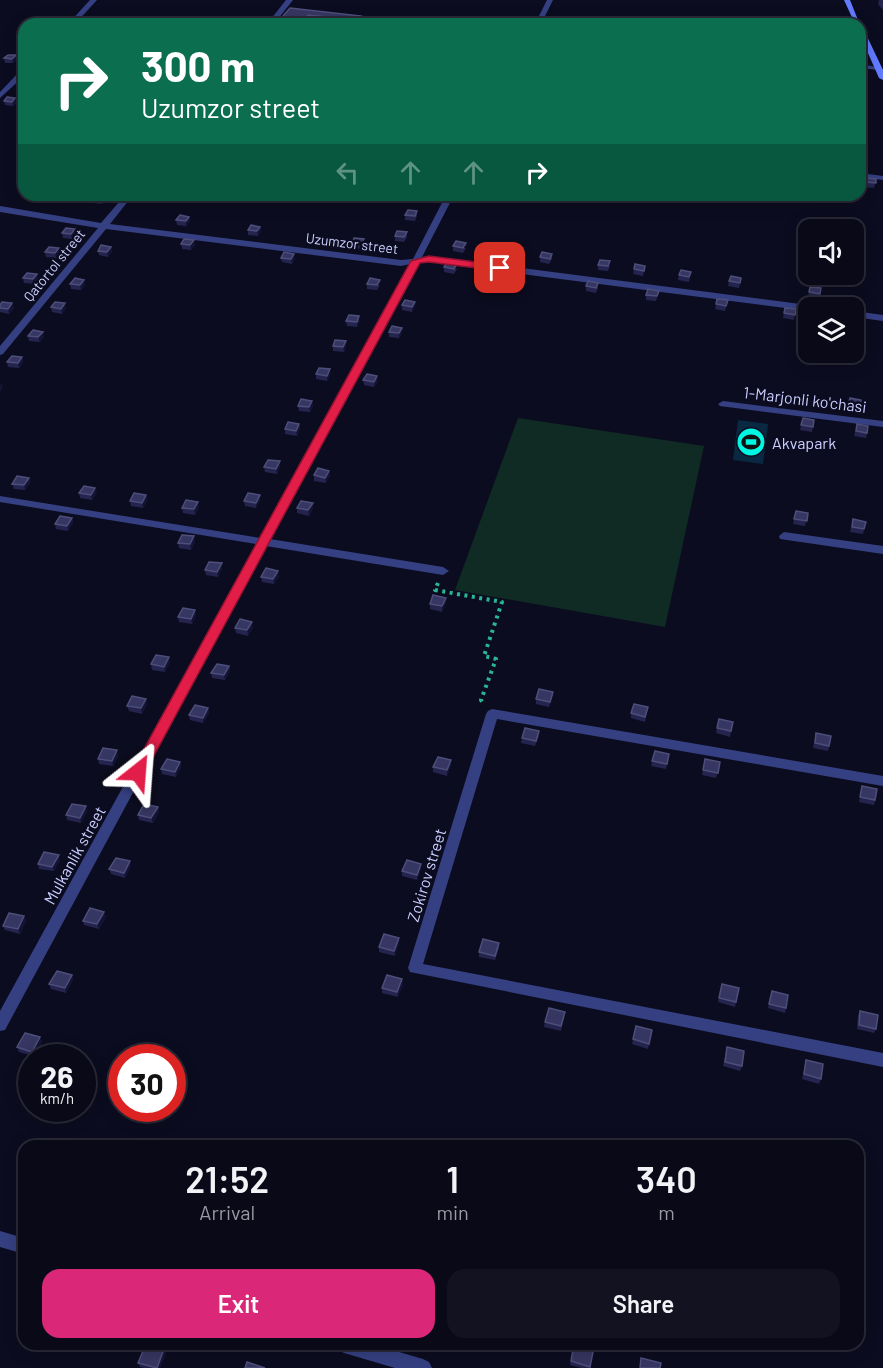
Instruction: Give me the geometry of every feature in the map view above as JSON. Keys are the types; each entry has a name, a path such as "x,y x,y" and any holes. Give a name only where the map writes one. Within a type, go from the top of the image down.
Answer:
{"main road":[{"path":"847,0 855,18"},
{"path":"866,40 883,78"}],"street":[{"path":"76,18 94,0"},
{"path":"275,18 290,0"},
{"path":"541,18 550,0"},
{"path":"0,96 18,78"},
{"path":"866,176 883,178"},
{"name":"Qatortol street","path":"0,352 124,201"},
{"name":"Mulkanlik street","path":"0,1025 447,201"},
{"name":"Uzumzor street","path":"0,209 104,226 401,263 429,259 798,307"},
{"path":"864,315 883,318"},
{"name":"1-Marjonli ko'chasi","path":"723,404 883,424"},
{"path":"0,499 443,571"},
{"path":"784,537 883,550"},
{"path":"492,714 883,781"},
{"name":"Zokirov street","path":"492,714 415,968 883,1060"},
{"path":"0,1239 18,1244"},
{"path":"364,1350 423,1368"}],"path":[{"path":"443,571 435,590 502,602 484,656 496,658 481,700 492,714"}],"green space":[{"path":"518,418 704,446 665,627 455,590"}],"water":[{"name":"Akvapark","path":"738,420 768,424 763,464 733,460"}],"building":[{"path":"290,8 361,16 359,18 337,18 308,15 306,18 281,18"},
{"path":"8,55 16,55 12,59 4,58"},
{"path":"7,97 15,98 12,102 4,101"},
{"path":"867,178 876,179 876,183 866,182"},
{"path":"408,210 417,211 415,216 405,215"},
{"path":"180,215 189,217 186,221 176,220"},
{"path":"251,225 260,227 257,231 248,230"},
{"path":"66,228 75,229 71,234 62,233"},
{"path":"397,231 407,232 404,237 395,236"},
{"path":"354,238 364,239 362,244 352,243"},
{"path":"184,239 194,240 190,245 181,244"},
{"path":"456,241 466,243 463,248 453,246"},
{"path":"101,245 111,247 107,252 98,251"},
{"path":"495,246 505,248 502,253 493,251"},
{"path":"49,247 59,248 55,253 45,252"},
{"path":"284,252 294,254 291,259 281,258"},
{"path":"542,252 552,254 550,259 540,257"},
{"path":"600,260 610,261 608,266 598,265"},
{"path":"447,262 457,264 454,269 444,267"},
{"path":"635,264 645,266 644,271 634,269"},
{"path":"681,270 691,272 689,277 679,275"},
{"path":"513,271 523,273 520,278 510,276"},
{"path":"27,273 37,274 33,279 23,278"},
{"path":"731,276 741,278 740,283 729,281"},
{"path":"75,278 84,280 80,285 70,284"},
{"path":"370,278 380,280 377,285 367,284"},
{"path":"588,281 598,283 596,288 586,286"},
{"path":"810,287 821,288 820,294 809,292"},
{"path":"648,289 659,291 657,296 646,295"},
{"path":"717,299 728,300 726,306 716,304"},
{"path":"405,300 415,302 412,307 402,305"},
{"path":"2,302 12,303 8,309 0,308"},
{"path":"55,302 65,303 61,309 51,307"},
{"path":"785,308 796,309 795,315 784,313"},
{"path":"349,315 359,316 357,322 346,321"},
{"path":"392,326 402,328 399,333 389,332"},
{"path":"33,330 43,332 38,337 28,336"},
{"path":"335,340 346,341 343,347 333,346"},
{"path":"12,356 22,357 18,363 7,362"},
{"path":"319,368 330,369 327,376 316,374"},
{"path":"367,374 377,376 374,382 363,380"},
{"path":"850,398 861,400 860,407 848,405"},
{"path":"301,399 312,401 309,407 298,406"},
{"path":"803,418 814,420 813,427 801,425"},
{"path":"288,422 299,424 296,431 285,429"},
{"path":"857,424 868,426 867,433 856,431"},
{"path":"268,460 280,461 276,469 264,467"},
{"path":"318,468 329,471 325,478 314,475"},
{"path":"17,476 29,478 24,485 12,484"},
{"path":"84,486 95,488 91,495 79,493"},
{"path":"134,493 146,495 142,503 130,501"},
{"path":"248,493 260,495 256,503 244,501"},
{"path":"186,500 198,502 194,509 182,508"},
{"path":"301,501 313,503 308,510 297,508"},
{"path":"796,511 808,513 807,521 794,519"},
{"path":"60,516 72,518 67,526 55,524"},
{"path":"853,519 866,522 864,529 852,527"},
{"path":"182,535 194,536 190,544 178,543"},
{"path":"209,562 222,563 217,572 205,570"},
{"path":"266,568 278,571 273,579 261,577"},
{"path":"433,595 446,598 442,606 430,604"},
{"path":"183,608 195,610 191,619 178,617"},
{"path":"240,619 252,622 247,630 235,628"},
{"path":"156,655 169,657 164,667 151,664"},
{"path":"217,664 229,666 224,675 211,673"},
{"path":"539,689 553,692 550,702 536,699"},
{"path":"132,696 146,699 141,708 127,706"},
{"path":"634,704 648,707 645,717 631,713"},
{"path":"195,705 208,708 203,718 189,715"},
{"path":"719,719 733,722 731,731 717,728"},
{"path":"525,728 539,731 536,741 522,738"},
{"path":"816,733 831,736 829,746 815,743"},
{"path":"103,748 117,750 112,761 98,759"},
{"path":"655,751 669,754 667,764 652,761"},
{"path":"438,757 451,760 447,770 433,767"},
{"path":"167,759 180,762 175,772 161,769"},
{"path":"705,759 720,762 718,773 703,770"},
{"path":"862,786 877,789 875,800 860,797"},
{"path":"72,804 86,806 80,818 66,815"},
{"path":"144,804 158,807 151,818 138,815"},
{"path":"44,852 59,855 52,867 38,864"},
{"path":"116,858 130,861 124,873 109,869"},
{"path":"407,860 421,864 417,875 402,871"},
{"path":"90,908 104,912 97,924 83,921"},
{"path":"9,913 24,916 18,929 3,926"},
{"path":"384,934 399,938 394,951 379,947"},
{"path":"483,939 499,943 495,956 479,952"},
{"path":"57,971 72,975 65,988 49,984"},
{"path":"387,975 402,979 397,992 382,988"},
{"path":"722,984 739,988 736,1002 719,998"},
{"path":"772,991 788,995 786,1008 769,1004"},
{"path":"549,1008 565,1012 561,1026 545,1022"},
{"path":"860,1011 878,1015 876,1029 859,1025"},
{"path":"636,1026 652,1030 649,1044 633,1039"},
{"path":"25,1033 40,1037 36,1044 19,1044"},
{"path":"727,1047 744,1051 742,1066 725,1062"},
{"path":"806,1060 823,1064 821,1079 804,1074"},
{"path":"143,1350 164,1350 157,1368 138,1363"},
{"path":"573,1350 593,1350 590,1367 571,1361"},
{"path":"641,1358 661,1363 660,1368 640,1368"},
{"path":"247,1362 265,1368 245,1368"}],"place":[{"name":"Akvapark","path":"751,442"}],"route":[{"path":"138,772 416,261 429,259 500,268"}]}
